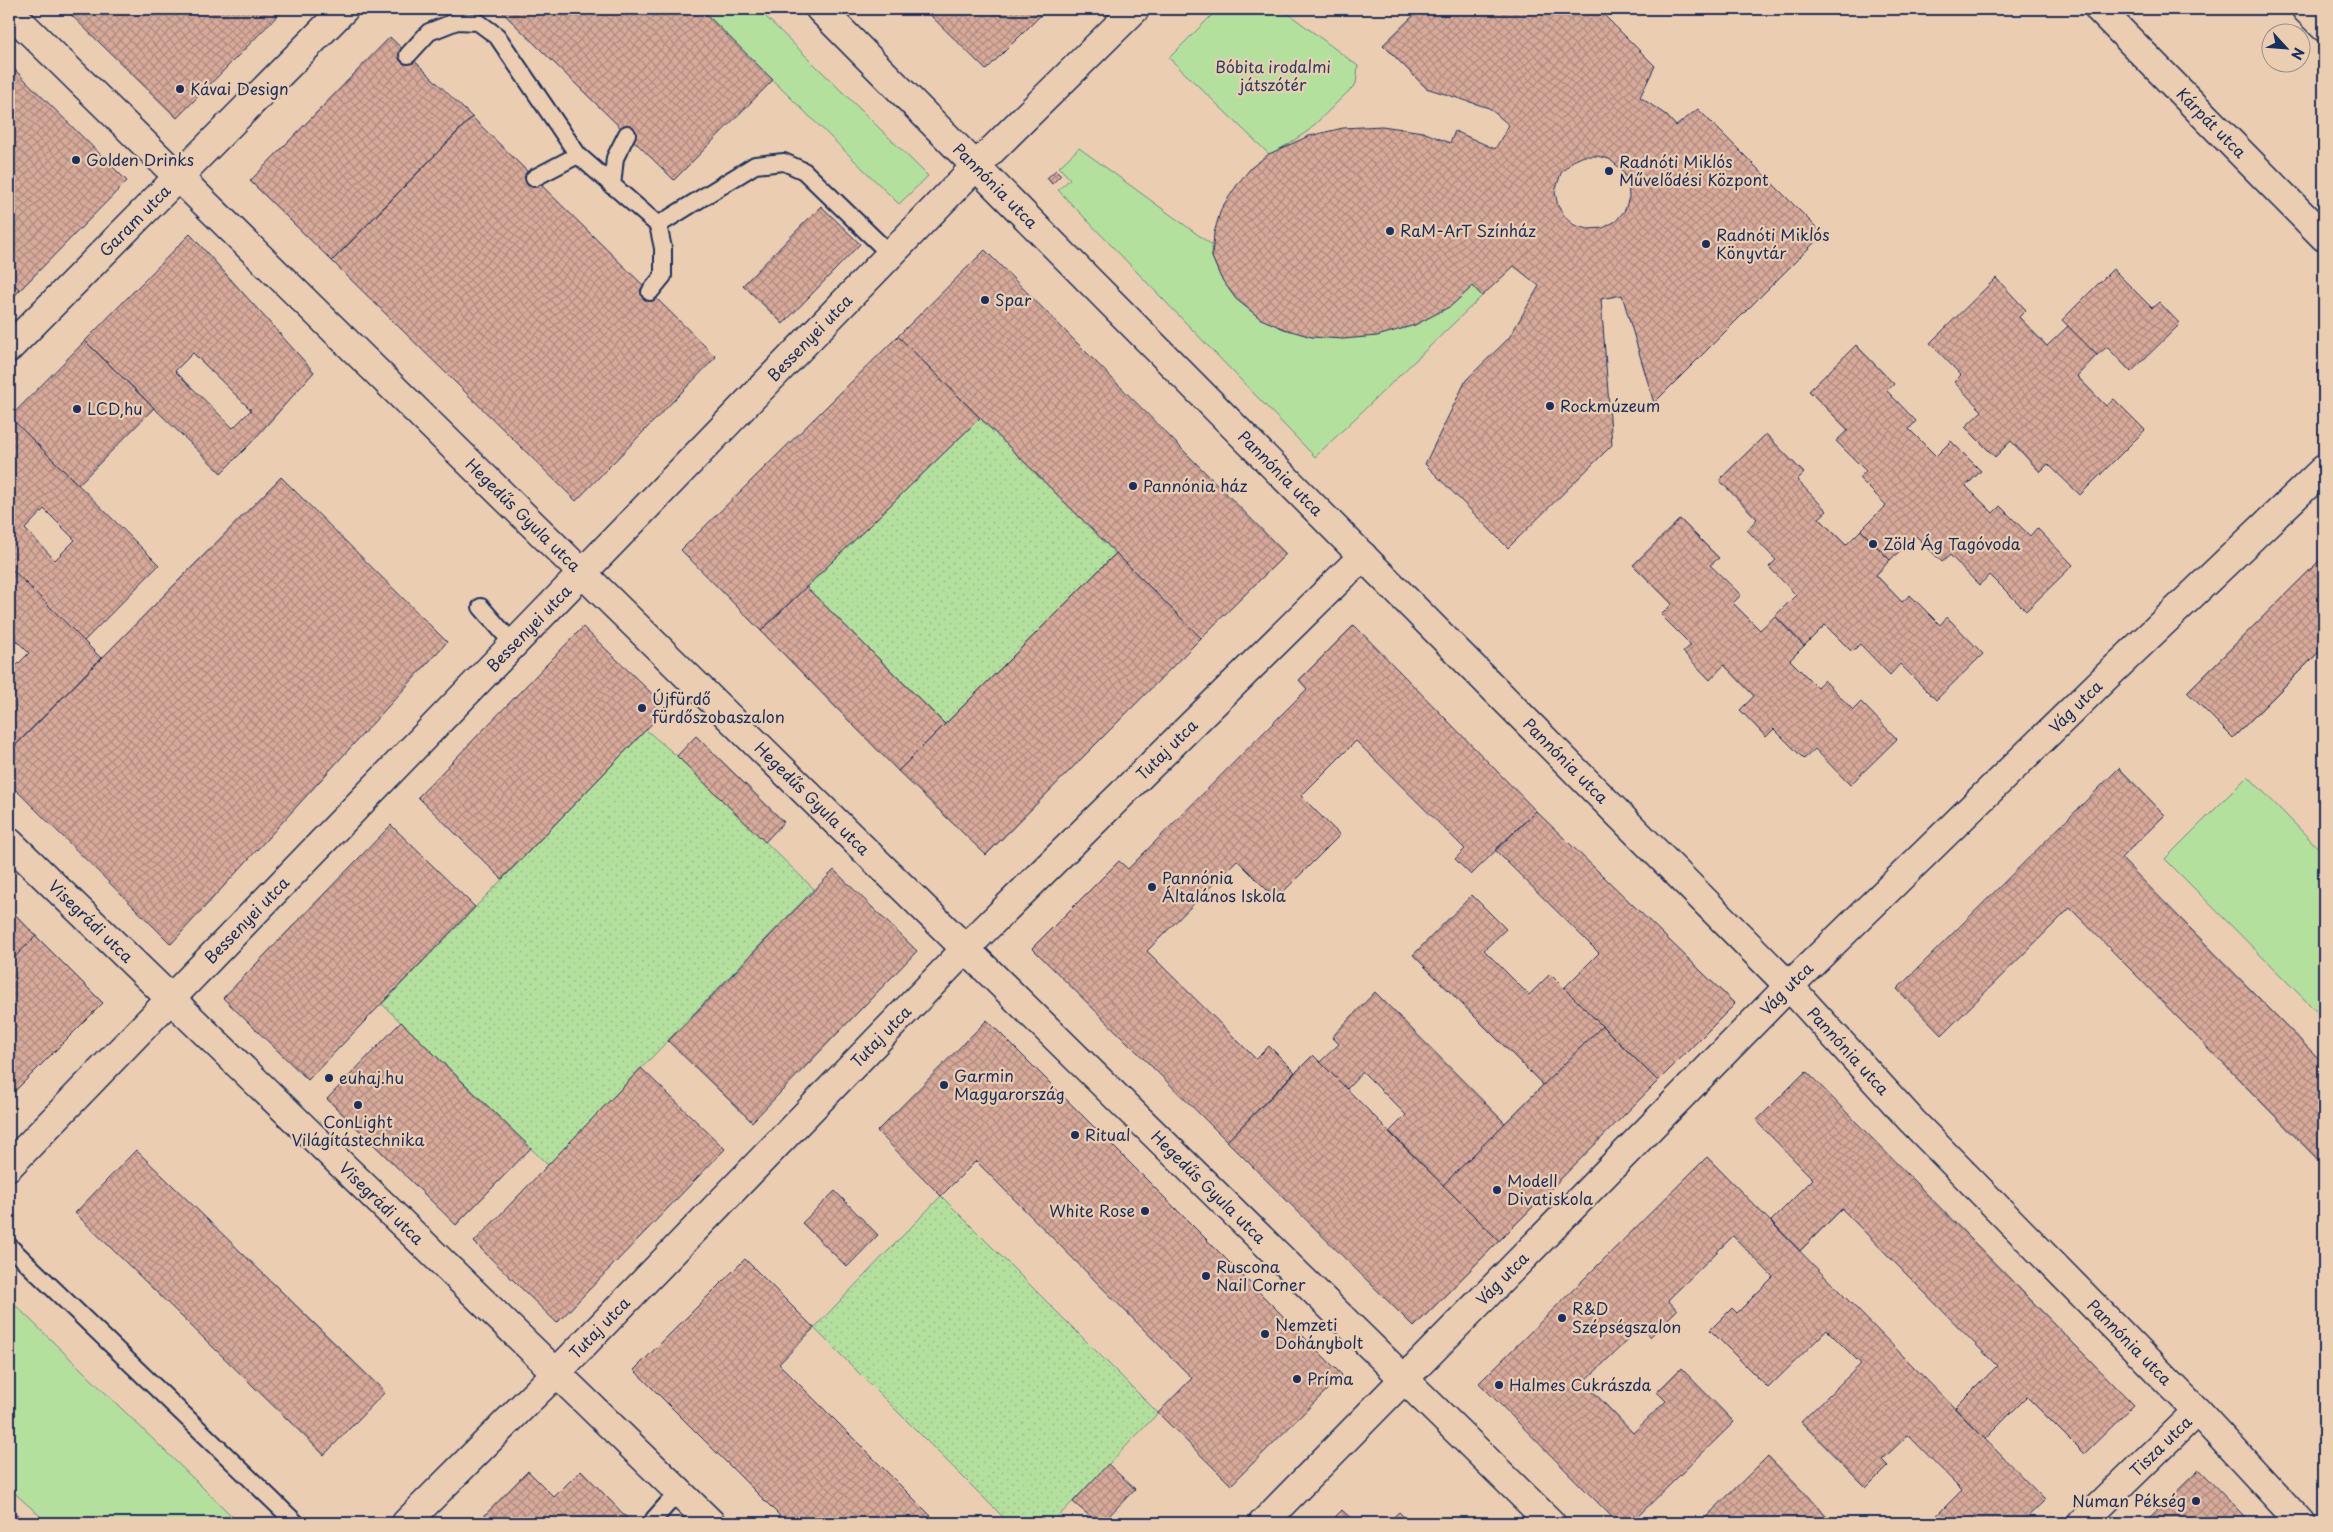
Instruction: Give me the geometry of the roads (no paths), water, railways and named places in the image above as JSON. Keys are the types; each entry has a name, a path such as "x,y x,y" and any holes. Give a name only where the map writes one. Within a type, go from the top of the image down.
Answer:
{"street":[{"name":"Garam utca","path":"9,348 344,9"},
{"name":"Pannónia utca","path":"820,9 976,164 1789,986 1912,1121 2197,1410 2301,1523"},
{"name":"Bessenyei utca","path":"9,1166 583,574 976,164 1135,9"},
{"name":"Kárpát utca","path":"2099,9 2324,237"},
{"path":"2306,9 2324,27"},
{"name":"Hegedűs Gyula utca","path":"9,11 1551,1523"},
{"name":"Vág utca","path":"1263,1523 1789,986 2106,677 2324,469"},
{"name":"Tutaj utca","path":"406,1523 556,1372 966,949 1363,556"},
{"name":"Visegrádi utca","path":"9,842 711,1523"},
{"name":"Tisza utca","path":"2082,1523 2197,1410"}],"lane":[{"path":"408,55 429,32 457,21 478,22 497,36 578,155 658,225 663,248 663,276 650,292"},
{"path":"612,186 615,158 627,134"},
{"path":"534,178 578,155"},
{"path":"658,225 755,165 784,162 804,171 890,254"},
{"path":"481,607 514,645"},
{"path":"9,1246 296,1523"},
{"path":"654,1519 678,1491"}],"place":[{"name":"Kávai Design","path":"180,89"},
{"name":"Golden Drinks","path":"76,160"},
{"name":"Radnóti Miklós Művelődési Központ","path":"1609,171"},
{"name":"RaM-ArT Színház","path":"1390,231"},
{"name":"Radnóti Miklós Könyvtár","path":"1706,244"},
{"name":"Spar","path":"985,300"},
{"name":"Rockmúzeum","path":"1550,406"},
{"name":"LCD,hu","path":"77,409"},
{"name":"Pannónia ház","path":"1133,486"},
{"name":"Zöld Ág Tagóvoda","path":"1873,544"},
{"name":"Újfürdő fürdőszobaszalon","path":"642,708"},
{"name":"Pannónia Általános Iskola","path":"1152,887"},
{"name":"euhaj.hu","path":"329,1078"},
{"name":"Garmin Magyarország","path":"944,1085"},
{"name":"ConLight Világítástechnika","path":"358,1105"},
{"name":"Ritual","path":"1075,1135"},
{"name":"Modell Divatiskola","path":"1497,1190"},
{"name":"White Rose","path":"1145,1211"},
{"name":"Ruscona Nail Corner","path":"1206,1276"},
{"name":"R&D Szépségszalon","path":"1562,1318"},
{"name":"Nemzeti Dohánybolt","path":"1265,1334"},
{"name":"Príma","path":"1297,1379"},
{"name":"Halmes Cukrászda","path":"1499,1385"},
{"name":"Numan Pékség","path":"2196,1501"}],"park label":[{"name":"Bóbita irodalmi játszótér","path":"1273,76"}]}
